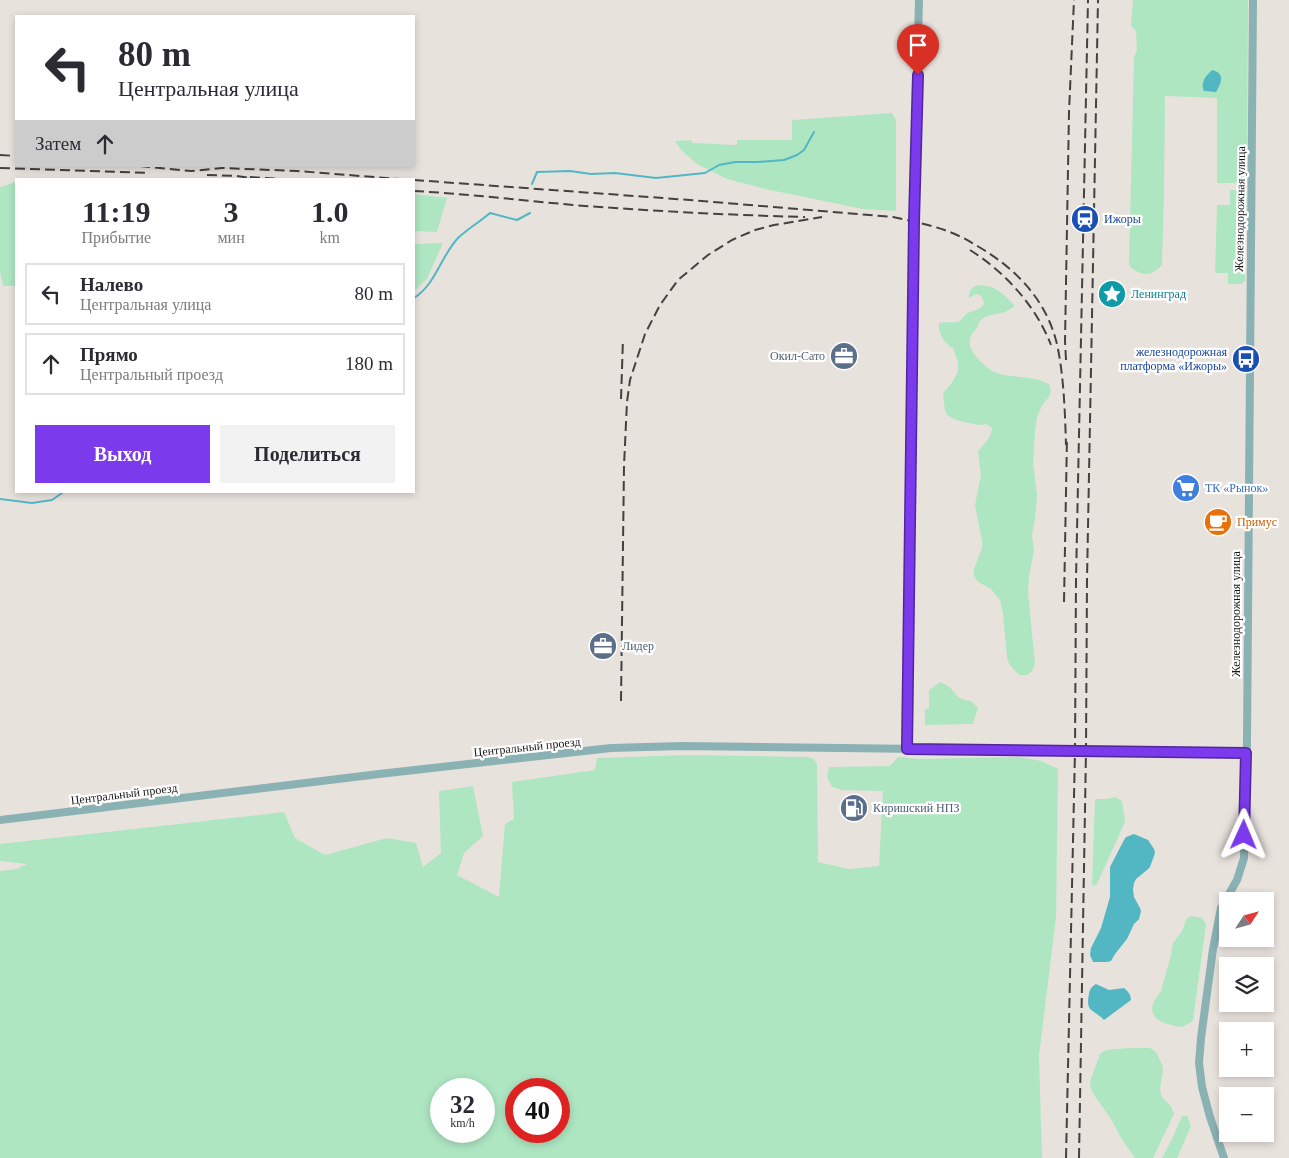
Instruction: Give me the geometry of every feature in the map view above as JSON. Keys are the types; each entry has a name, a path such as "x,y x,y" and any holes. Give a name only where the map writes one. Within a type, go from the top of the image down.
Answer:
{"street":[{"path":"907,749 919,0"},
{"name":"Железнодорожная улица","path":"1224,1158 1202,1087 1199,1063 1213,949 1221,908 1237,880 1244,858 1253,0"},
{"name":"Центральный проезд","path":"0,820 611,748 681,746 1246,753"}],"green space":[{"path":"1133,0 1248,0 1247,182 1217,183 1217,98 1165,96 1162,265 1154,272 1147,274 1140,273 1131,268 1129,263 1134,58 1137,49 1136,31 1131,26"},
{"path":"892,113 896,120 896,211 863,209 727,179 697,164 681,150 675,141 691,140 692,143 737,145 737,140 792,140 792,120"},
{"path":"15,182 15,286 3,286 0,271 0,187"},
{"path":"1230,190 1247,191 1245,281 1241,284 1228,284 1228,273 1215,273 1217,205 1230,205"},
{"path":"415,194 447,198 437,232 415,231"},
{"path":"443,243 427,279 415,290 415,244"},
{"path":"978,285 984,285 999,291 1015,306 1005,312 988,316 980,321 970,338 970,346 973,353 994,372 1043,381 1049,384 1051,392 1037,417 1035,432 1033,463 1037,495 1032,534 1034,551 1028,592 1035,664 1032,671 1027,675 1019,675 1009,664 1000,600 991,589 978,582 974,576 974,569 982,548 975,505 981,475 978,451 989,438 992,428 986,424 978,425 956,420 947,415 945,411 943,393 958,372 958,363 953,348 942,337 939,323 957,322 968,313 982,307 984,303 980,295 976,294 969,298 971,290"},
{"path":"940,682 948,686 960,698 971,701 978,708 973,724 925,725 925,709 929,709 929,690"},
{"path":"687,755 809,757 814,759 817,764 818,862 848,869 879,866 883,791 842,790 832,787 827,777 829,767 890,766 898,757 922,759 1019,757 1041,761 1058,769 1056,917 1039,1056 1042,1158 0,1158 0,871 17,869 27,864 0,861 0,844 284,812 295,838 325,855 387,838 416,843 423,867 441,853 439,791 473,786 483,836 464,853 457,875 499,897 505,824 514,819 512,782 595,770 597,758"},
{"path":"1115,797 1122,801 1125,822 1097,884 1092,886 1095,799"},
{"path":"1191,916 1202,918 1206,924 1193,1021 1182,1027 1161,1022 1152,1011 1153,1003 1161,991 1173,943 1182,931 1187,918"},
{"path":"1150,1048 1156,1052 1162,1064 1163,1072 1160,1088 1161,1096 1171,1106 1174,1114 1153,1158 1135,1158 1091,1089 1090,1082 1100,1054 1106,1050"},
{"path":"1182,1116 1187,1116 1191,1126 1177,1158 1162,1158 1173,1137"}],"water":[{"path":"1212,70 1221,76 1219,86 1216,92 1204,91 1203,82"},
{"path":"1134,834 1148,840 1155,853 1150,867 1134,883 1134,897 1141,911 1139,919 1111,961 1093,962 1090,955 1091,948 1101,928 1110,897 1110,867 1126,837"},
{"path":"1096,984 1109,990 1124,988 1129,993 1131,1000 1104,1020 1091,1010 1088,1005 1090,991"}],"waterway":[{"path":"532,184 537,172 615,173 656,178 705,173 719,165 735,162 784,160 804,150 814,132"},
{"path":"415,297 428,285 458,238 490,213 517,220 530,213"},
{"path":"0,499 32,503 52,500 62,493"}],"railway":[{"path":"1066,360 1069,112 1074,0"},
{"path":"1066,1158 1088,0"},
{"path":"1079,1158 1098,0"},
{"path":"0,155 15,156"},
{"path":"150,167 191,171 222,168 297,171 386,178"},
{"path":"0,168 150,173"},
{"path":"207,175 250,178"},
{"path":"250,177 266,178"},
{"path":"415,180 893,217 943,230 964,238 993,256 1019,277 1030,289 1047,317 1054,332 1060,361 1066,445"},
{"path":"415,191 631,209 805,217"},
{"path":"621,701 624,466 627,402 630,380 645,334 660,305 678,280 708,255 732,240 755,230 822,217"},
{"path":"970,250 1007,279 1018,291 1037,317 1051,345"},
{"path":"621,399 623,339"},
{"path":"1064,602 1067,437"}],"place":[{"name":"Ижоры","path":"1085,219"},
{"name":"Ленинград","path":"1112,294"},
{"name":"Окил-Сато","path":"844,356"},
{"name":"железнодорожная платформа «Ижоры»","path":"1246,359"},
{"name":"ТК «Рынок»","path":"1186,488"},
{"name":"Примус","path":"1218,522"},
{"name":"Лидер","path":"603,646"},
{"name":"Киришский НПЗ","path":"854,808"}],"route":[{"path":"918,75 914,221 907,749 1246,753 1244,835"}]}
